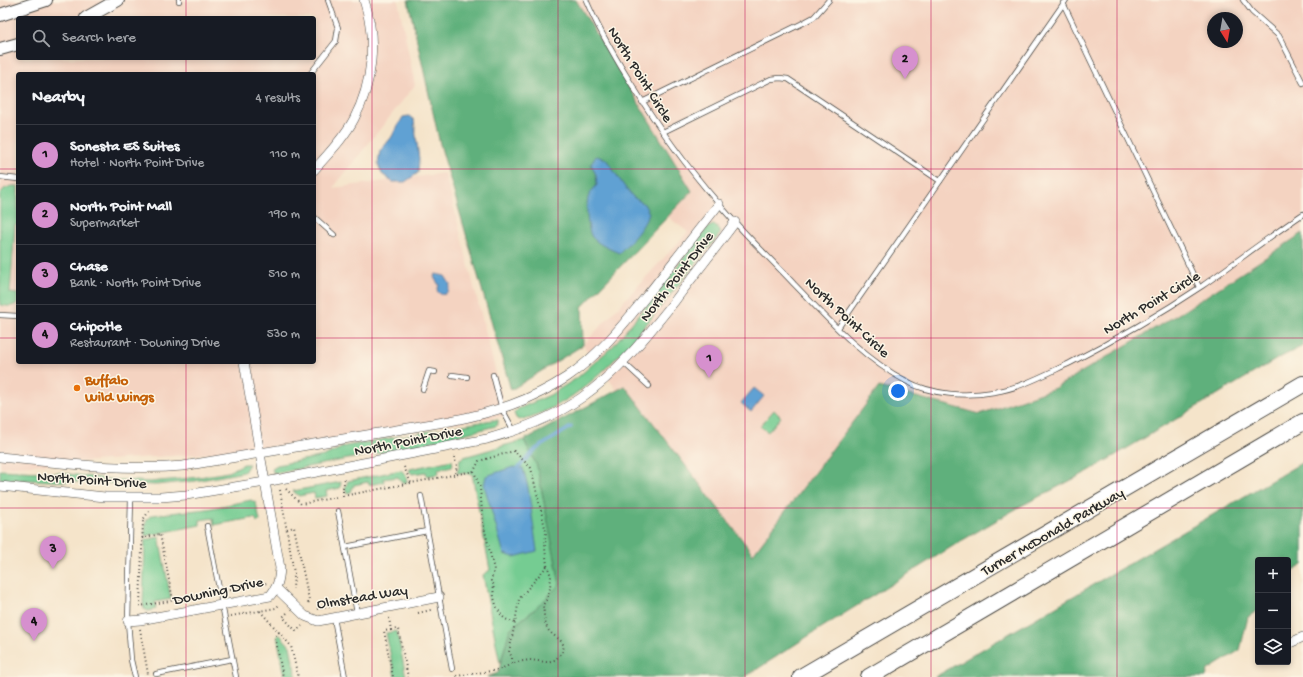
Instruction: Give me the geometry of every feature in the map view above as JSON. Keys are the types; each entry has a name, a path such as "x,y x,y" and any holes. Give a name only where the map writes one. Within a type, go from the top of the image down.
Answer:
{"highway":[{"name":"Turner McDonald Parkway","path":"802,677 1303,384"},
{"path":"869,677 1303,422"}],"street":[{"path":"0,15 46,0"},
{"path":"90,16 118,0"},
{"path":"316,168 342,137 354,120 367,84 372,48 368,11 364,0"},
{"path":"0,50 16,45"},
{"name":"North Point Drive","path":"0,457 107,468 143,469 183,466 450,421 502,409 540,393 567,377 605,345 624,324 718,204"},
{"name":"North Point Drive","path":"0,486 105,497 131,498 186,495 265,482 487,439 514,431 553,414 581,398 602,382 643,340 735,222"},
{"name":"Downing Drive","path":"128,621 270,596 279,582 280,568 244,364"},
{"name":"Olmstead Way","path":"276,588 305,616 318,621 439,597"},
{"path":"1291,643 1303,637"}],"lane":[{"path":"312,72 336,41 338,28 328,0"},
{"name":"North Point Circle","path":"586,0 598,26 642,102 697,178 718,204 838,328 874,359 906,381 932,390 963,395 996,392 1012,388 1055,370 1122,335 1199,287 1303,214"},
{"path":"642,102 814,17 829,0"},
{"path":"1243,0 1261,21 1272,28 1279,36 1300,72 1303,83"},
{"path":"838,328 1064,1"},
{"path":"1064,1 1199,287"},
{"path":"663,132 771,79 788,79 940,181"},
{"path":"0,177 16,179"},
{"path":"316,219 334,235"},
{"path":"0,315 16,316"},
{"path":"623,362 649,386"},
{"path":"423,389 428,371 435,372"},
{"path":"452,375 467,377"},
{"path":"493,375 502,409 514,431"},
{"path":"421,496 452,669"},
{"path":"131,498 128,621 131,660 135,677"},
{"path":"338,511 357,613"},
{"path":"207,526 236,677"},
{"path":"345,547 427,531"},
{"path":"334,618 345,677"},
{"path":"156,674 232,659"}],"path":[{"path":"452,677 498,670 512,663 530,660 546,662 555,660 562,653 564,646 561,640 550,632 546,624 543,605 547,599 551,576 547,565 545,548 546,532 531,468 522,457 514,451 480,461 474,471"},
{"path":"454,457 457,466 455,474"},
{"path":"404,467 411,483"},
{"path":"286,489 301,504 474,471"},
{"path":"474,471 480,488 483,522 494,570 491,581 494,585 493,591 498,611 504,619 515,623"},
{"path":"343,496 345,478"},
{"path":"280,490 294,573 292,589 295,592"},
{"path":"149,511 143,520 140,606 266,584 269,580"},
{"path":"287,529 294,527 308,605"},
{"path":"142,538 160,534 173,600"},
{"path":"512,663 512,657 509,652 518,613 518,599 547,565"},
{"path":"304,601 311,608"},
{"path":"315,610 355,602"},
{"path":"260,611 292,646 298,677"},
{"path":"389,618 391,630"},
{"path":"140,620 148,677"},
{"path":"393,677 384,631 398,628 408,677"},
{"path":"279,632 275,636 283,677"}],"shaded area":[{"path":"0,0 398,0 415,85 333,188 445,173 507,416 232,452 0,467"},
{"path":"545,0 1303,0 1303,301 753,571 583,345 688,232 667,216"}],"green space":[{"path":"408,0 576,0 692,191 582,307 583,345 511,390 440,144"},
{"path":"11,186 16,186 16,225 10,293 16,294 16,304 10,306 0,305 0,194 4,189"},
{"path":"713,225 717,226 720,234 636,337 602,372 563,402 542,413 519,420 516,418 514,413 518,409 550,395 577,378 613,346 707,228"},
{"path":"1303,233 1303,346 1277,359 1089,471 1021,506 961,541 745,677 487,677 498,673 510,629 535,609 560,584 537,466 524,440 625,386 753,554 879,387 980,414 1055,388 1185,310"},
{"path":"774,410 781,417 768,432 760,426"},
{"path":"498,420 496,426 419,445 277,473 273,472 272,468 277,465 324,456 346,446"},
{"path":"524,440 537,466 560,584 535,609 510,629 500,664 483,575 490,570 472,474 457,473 460,459 464,457"},
{"path":"452,460 453,466 438,469 439,474 427,476 426,472 412,474 409,471 410,469"},
{"path":"1303,462 1303,565 1291,572 1291,557 1255,557 1255,612 1248,617 1240,650 1208,670 1206,677 935,677"},
{"path":"244,464 249,464 244,472 195,481 155,485 0,479 0,470 61,473 107,479 150,482 200,477 228,472"},
{"path":"401,470 406,475 407,482 402,483 398,477 383,479 384,482 369,485 368,482 354,485 351,492 347,493 345,488 348,481"},
{"path":"341,482 340,488 326,491 327,496 315,498 314,493 299,496 293,491"},
{"path":"251,500 256,503 260,521 257,522 256,519 253,518 214,525 213,518 200,520 200,525 145,536 146,521 152,515 207,509"},
{"path":"159,537 171,599 155,602 156,609 148,611 144,609 143,603 145,540"},
{"path":"397,631 406,677 395,677 386,633"},
{"path":"279,634 290,646 296,677 285,677 277,636"}],"water":[{"path":"409,116 414,120 419,159 418,173 405,182 393,182 382,174 378,164 380,151 391,138 403,117"},
{"path":"596,156 606,159 624,186 633,197 644,204 649,213 640,230 619,253 598,242 590,234 587,210 589,195 597,185 596,175 591,164"},
{"path":"436,274 445,276 450,284 449,290 446,294 442,294 437,291 439,285 434,276"},
{"path":"754,388 764,396 751,412 741,403"},
{"path":"513,467 523,468 528,487 537,551 514,557 504,554 484,485 486,476"}],"waterway":[{"path":"518,468 536,449 571,427"}],"place":[{"name":"North Point Mall","path":"905,79"},
{"name":"Sonesta ES Suites","path":"709,378"},
{"name":"Buffalo Wild Wings","path":"77,388"},
{"name":"Chase","path":"53,569"},
{"name":"Chipotle","path":"34,641"}]}
